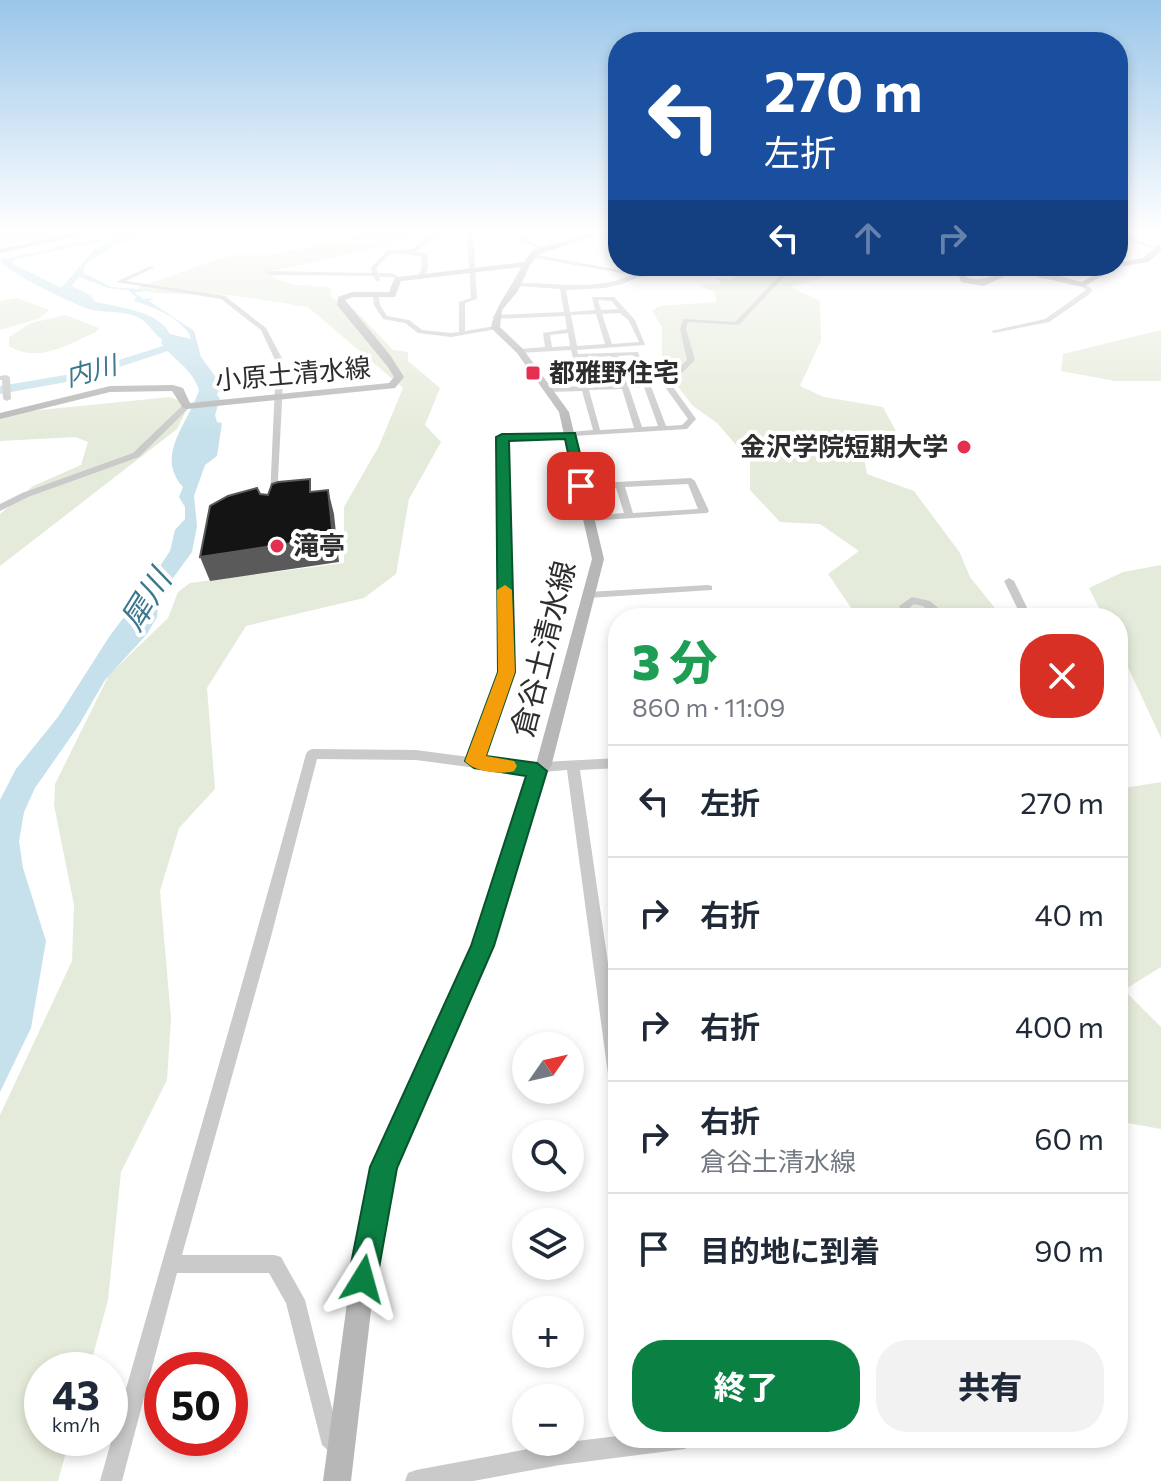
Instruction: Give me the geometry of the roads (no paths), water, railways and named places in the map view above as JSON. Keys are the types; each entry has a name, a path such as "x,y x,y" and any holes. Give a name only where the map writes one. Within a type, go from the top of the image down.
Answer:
{"main road":[{"name":"小原土清水線","path":"0,416 129,386 179,390 189,406 396,385 399,377 380,345 340,303 341,299"},
{"path":"495,323 498,310 507,299"},
{"name":"倉谷土清水線","path":"337,1481 366,1251 384,1167 482,946 540,769 598,559 564,412 520,351 495,323"}],"street":[{"path":"226,299 264,329 280,362 273,514"},
{"path":"376,299 385,318 407,321 420,332 460,335 495,323 622,311"},
{"path":"460,335 462,302 474,299"},
{"path":"565,299 574,350 597,432"},
{"path":"594,299 609,345"},
{"path":"574,350 643,344 632,320 614,299"},
{"path":"474,761 506,672 502,437 684,427 692,419 669,387 671,380 691,360 683,329 685,320 737,324 760,299"},
{"path":"994,331 1047,321 1079,299"},
{"path":"549,349 546,333 572,331"},
{"path":"520,351 549,349 636,353 663,429"},
{"path":"614,354 639,430"},
{"path":"3,378 7,399"},
{"path":"550,390 647,385"},
{"path":"0,508 25,495 136,455 189,406"},
{"path":"581,487 691,481 704,511 589,518"},
{"path":"620,485 629,516"},
{"path":"1009,581 1022,608"},
{"path":"588,595 708,588"},
{"path":"905,608 917,600 932,608"},
{"path":"111,1481 312,754 416,755 540,769 608,764"},
{"path":"573,767 608,1017"},
{"path":"170,1264 274,1264 295,1300 329,1438 341,1449"},
{"path":"416,1481 608,1448"}],"water":[{"name":"犀川","path":"66,299 93,299 147,315 170,334 191,339 176,320 134,301 152,299 149,301 194,331 201,357 221,384 215,415 217,422 222,423 217,456 205,465 194,496 197,526 192,552 159,597 157,617 147,634 105,680 79,725 35,788 24,812 19,841 23,868 46,941 31,1028 0,1092 0,800 16,769 58,717 109,637 170,551 175,530 185,519 185,507 179,497 183,487 175,475 173,451 199,390 192,376 161,343 162,339 141,319 78,305"}],"waterway":[{"name":"内川","path":"0,390 79,376 179,344"}],"place":[{"name":"都雅野住宅","path":"533,373"},
{"name":"金沢学院短期大学","path":"964,447"},
{"name":"滝亭","path":"277,546"}]}
